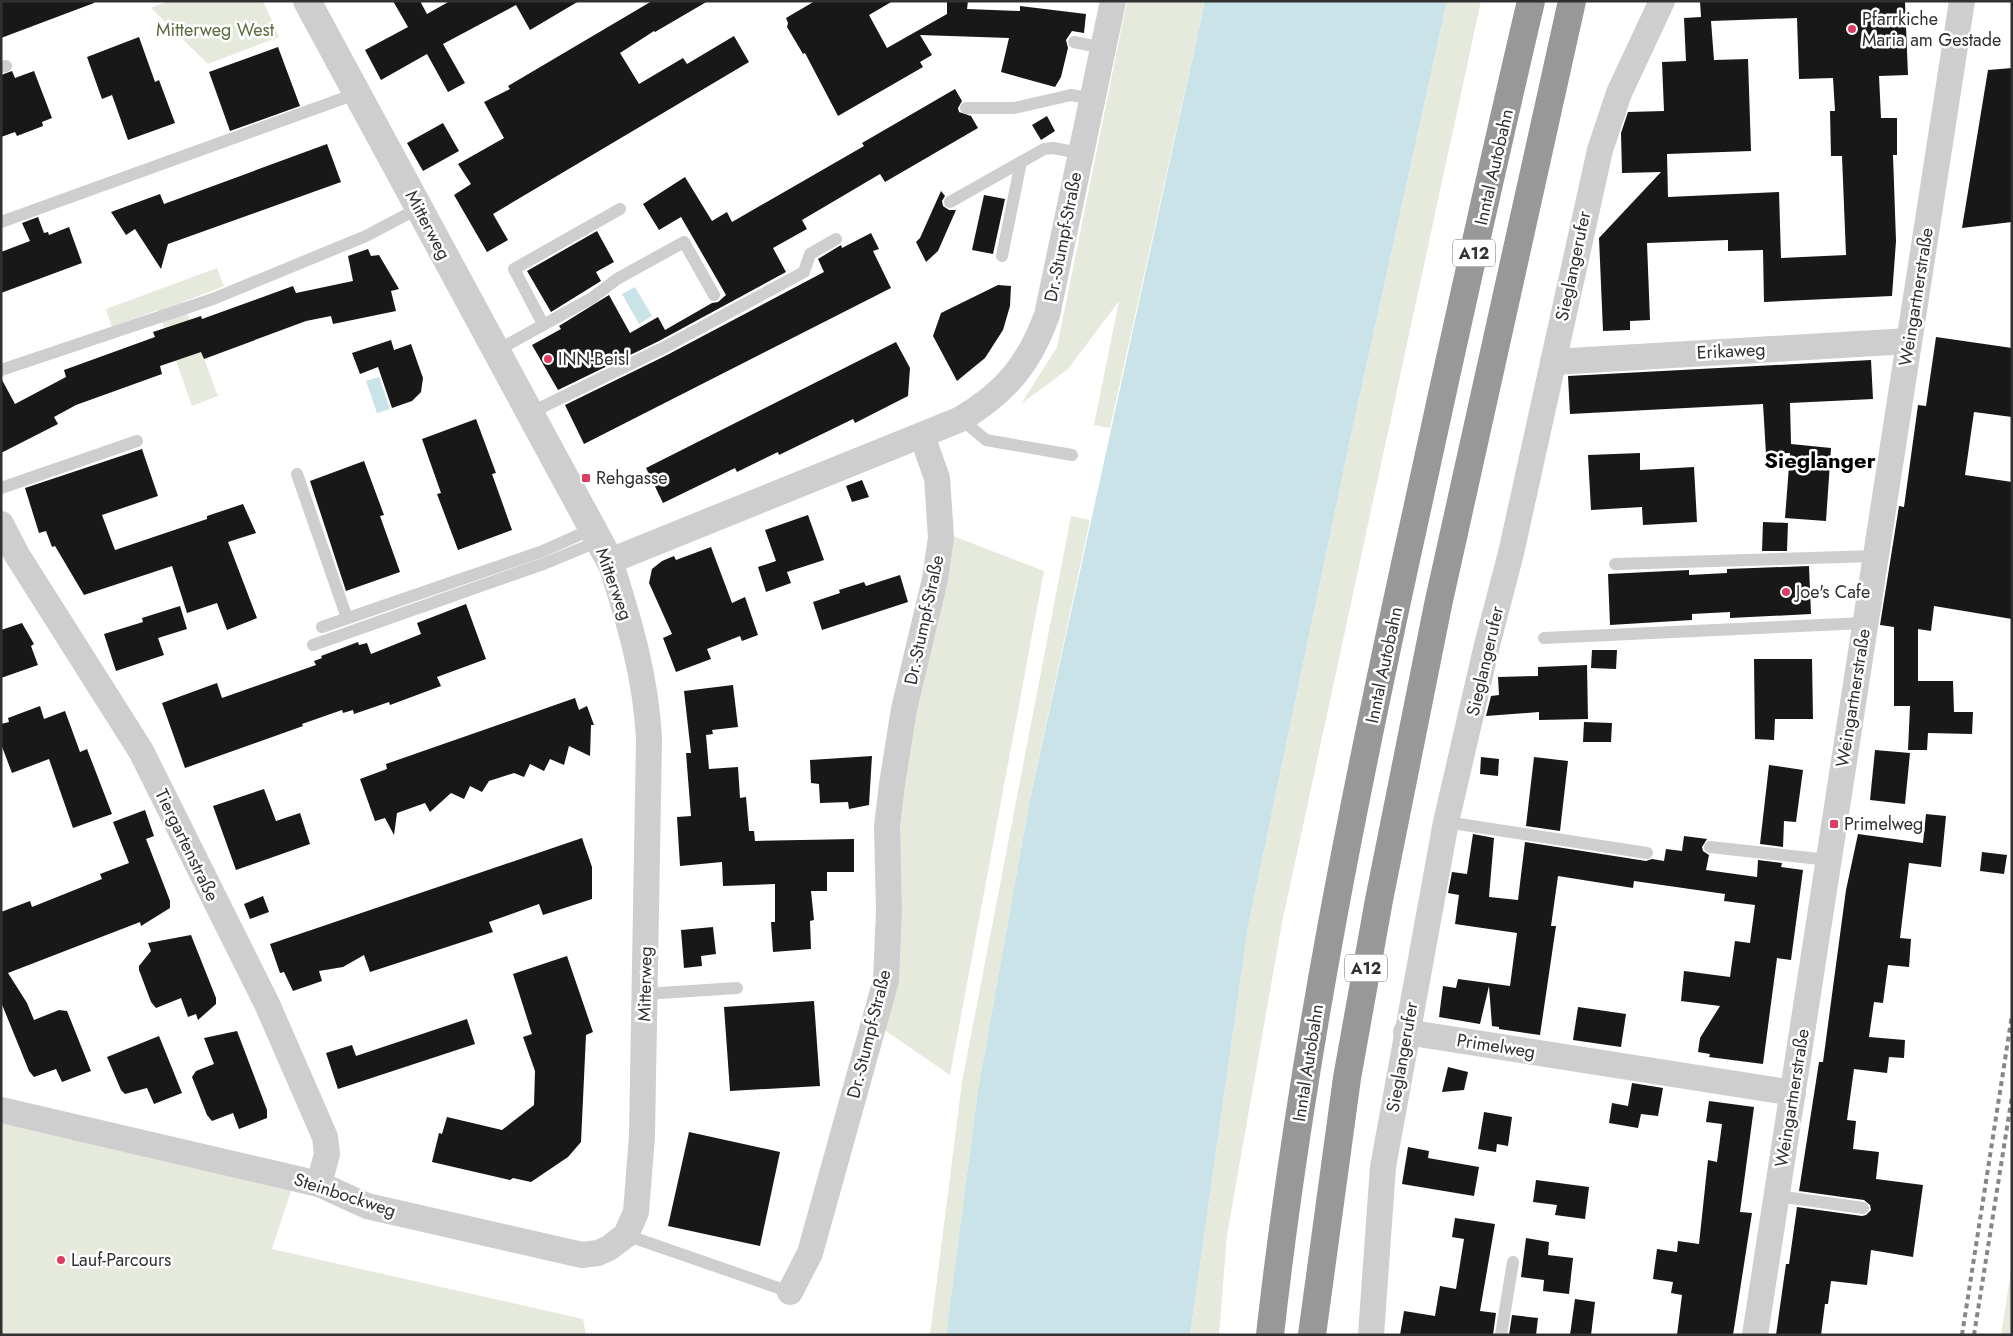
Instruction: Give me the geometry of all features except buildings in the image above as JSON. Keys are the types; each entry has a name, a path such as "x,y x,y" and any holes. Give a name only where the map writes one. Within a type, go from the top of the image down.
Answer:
{"highway":[{"name":"Inntal Autobahn","path":"1270,1335 1280,1247 1336,894 1402,580 1531,1"},
{"name":"A12","path":"1312,1335 1347,1078 1379,900 1438,605 1572,1"}],"street":[{"name":"Mitterweg","path":"308,1 600,543 634,641 648,719 649,764 642,1136 636,1204 632,1226 626,1235"},
{"name":"Dr.-Stumpf-Straße","path":"790,1292 810,1252 886,980 889,911 887,826 892,784 904,709 937,571 941,537 937,478 922,436 961,419 985,405 1003,389 1035,346 1047,315 1113,1"},
{"name":"Sieglangerufer","path":"1371,1335 1383,1166 1406,1032 1446,822 1487,645 1511,553 1590,188 1610,118 1629,69 1662,1"},
{"name":"Weingartnerstraße","path":"1756,1335 1962,1"},
{"name":"Erikaweg","path":"1553,362 1909,341"},
{"path":"600,543 922,436"},
{"name":"Tiergartenstraße","path":"1,524 9,558 141,751 267,1004 325,1137 327,1154 319,1184"},
{"name":"Primelweg","path":"1406,1032 1793,1093"},
{"name":"Steinbockweg","path":"1,1110 319,1184 367,1206 582,1255 598,1253 610,1248 626,1235"}],"lane":[{"path":"1074,42 1103,48"},
{"path":"1,222 358,94"},
{"path":"966,108 1014,108 1071,95 1092,99"},
{"path":"950,202 1044,149 1053,148 1080,153"},
{"path":"1002,256 1021,162"},
{"path":"1,370 213,299 366,236 419,208"},
{"path":"543,324 514,269 620,208"},
{"path":"530,413 663,348 804,272 810,254 836,239"},
{"path":"496,351 592,298 617,279 684,242 714,295"},
{"path":"961,419 986,440 1072,454"},
{"path":"1,488 137,441"},
{"path":"297,474 347,618"},
{"path":"322,627 542,551 600,543"},
{"path":"313,645 600,543"},
{"path":"1615,564 1875,556"},
{"path":"1544,638 1865,623"},
{"path":"1446,822 1646,853"},
{"path":"1710,846 1829,860"},
{"path":"645,994 737,988"},
{"path":"1777,1196 1863,1208"},
{"path":"626,1235 790,1292"},
{"path":"1501,1335 1513,1262"}],"green space":[{"name":"Mitterweg West","path":"169,1 263,1 279,37 208,64 151,8"},
{"path":"1127,1 1205,1 1110,428 1094,425 1119,301 1068,369 1021,404 1057,347"},
{"path":"1447,1 1481,1 1282,923 1227,1235 1219,1335 1190,1335 1248,927 1350,440"},
{"path":"217,268 224,286 183,302 218,396 192,406 158,310 112,327 106,309"},
{"path":"1071,516 1090,520 1029,804 978,1090 946,1335 930,1335 962,1082"},
{"path":"953,536 1044,571 950,1075 880,1027 899,784"},
{"path":"1,1120 292,1188 272,1249 583,1319 586,1335 1,1335"},
{"path":"2012,1265 2012,1335 2001,1335"}],"water":[{"path":"1205,1 1447,1 1350,440 1248,927 1190,1335 946,1335 978,1090 1029,804"},
{"path":"635,287 652,316 639,324 622,294"},
{"path":"379,377 390,409 377,413 366,381"}],"railway":[{"path":"1962,1335 2012,1015"},
{"path":"1974,1335 2012,1096"}],"place":[{"name":"Pfarrkiche Maria am Gestade","path":"1852,29"},
{"name":"INN-Beisl","path":"548,359"},
{"name":"Rehgasse","path":"586,478"},
{"name":"Joe's Cafe","path":"1786,592"},
{"name":"Primelweg","path":"1834,824"},
{"name":"Lauf-Parcours","path":"61,1260"}],"district":[{"name":"Sieglanger","path":"1820,460"}]}
